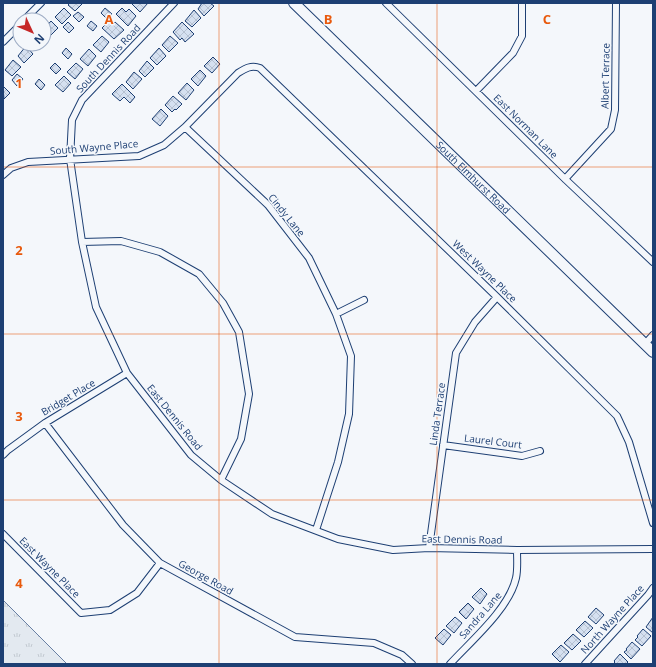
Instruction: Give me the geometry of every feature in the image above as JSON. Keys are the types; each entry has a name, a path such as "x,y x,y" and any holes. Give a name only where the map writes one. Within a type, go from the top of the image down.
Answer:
{"main road":[{"name":"South Elmhurst Road","path":"294,3 653,352"}],"street":[{"path":"32,12 41,3"},
{"name":"South Dennis Road","path":"70,160 72,120 82,100 174,3"},
{"name":"East Norman Lane","path":"387,3 565,179 653,262"},
{"path":"476,91 512,53 522,36 522,3"},
{"name":"Albert Terrace","path":"565,179 611,129 615,110 616,3"},
{"path":"3,42 12,32"},
{"name":"South Wayne Place","path":"3,174 11,168 28,162 139,156 164,145 185,127 238,73 246,67 254,66"},
{"name":"West Wayne Place","path":"254,66 265,72 497,297 617,416 629,442 653,523"},
{"name":"Cindy Lane","path":"185,127 268,206 309,258 336,314 350,356 349,414 338,462 316,530"},
{"name":"East Dennis Road","path":"70,160 82,242 96,307 127,373 191,455 221,480 272,514 316,530 338,540 394,550 429,548 517,550 653,549"},
{"path":"82,242 121,241 160,252 199,274 222,303 239,332 249,394 241,439 221,480"},
{"name":"Linda Terrace","path":"429,548 456,353 475,322 497,297"},
{"path":"336,314 364,300"},
{"path":"645,344 653,335"},
{"name":"Bridget Place","path":"3,455 45,423 127,373"},
{"name":"George Road","path":"45,423 123,525 160,563 295,638 374,643 402,655 412,664"},
{"name":"Laurel Court","path":"443,445 522,456 540,451"},
{"name":"East Wayne Place","path":"3,534 81,613 110,610 137,593 160,563"},
{"name":"Sandra Lane","path":"450,664 507,602 516,578 517,550"},
{"name":"North Wayne Place","path":"585,664 653,588"}],"green space":[{"path":"3,600 67,664 3,664"}],"building":[{"path":"70,3 83,3 75,11 68,5"},
{"path":"131,3 148,3 140,12"},
{"path":"202,3 210,3 214,6 204,16 198,9"},
{"path":"64,8 71,15 62,24 55,17"},
{"path":"105,8 112,14 107,19 101,13"},
{"path":"122,8 126,12 129,9 136,16 128,26 116,14"},
{"path":"194,10 201,18 192,27 185,21"},
{"path":"78,12 84,17 79,22 73,16"},
{"path":"111,19 124,30 114,39 102,28"},
{"path":"91,21 97,26 93,31 87,26"},
{"path":"52,22 58,28 52,34"},
{"path":"68,22 74,28 69,33 63,27"},
{"path":"182,22 194,34 185,42 182,38 180,40 173,32"},
{"path":"102,36 109,42 101,52 93,45"},
{"path":"170,36 178,43 169,52 162,45"},
{"path":"66,48 72,54 68,59 62,53"},
{"path":"159,48 166,56 157,65 150,58"},
{"path":"89,49 96,56 88,66 80,59"},
{"path":"21,52 31,52 33,54 24,63 18,56"},
{"path":"213,57 220,64 212,73 204,66"},
{"path":"13,60 21,67 12,76 5,70"},
{"path":"147,61 154,68 145,77 139,71"},
{"path":"55,63 61,69 56,74 50,68"},
{"path":"76,63 83,69 75,79 67,72"},
{"path":"200,70 206,76 198,86 191,79"},
{"path":"134,72 142,79 133,89 126,82"},
{"path":"17,74 23,79 17,86 12,80"},
{"path":"64,76 71,83 63,92 55,85"},
{"path":"39,79 45,85 41,90 35,84"},
{"path":"187,83 194,90 186,100 178,93"},
{"path":"122,84 135,97 130,103 124,97 120,101 112,94"},
{"path":"4,87 10,93 4,99 3,88"},
{"path":"173,96 182,104 172,112 165,105"},
{"path":"161,109 168,116 160,126 152,119"},
{"path":"481,588 487,594 480,604 472,597"},
{"path":"468,603 474,609 466,619 459,612"},
{"path":"596,608 604,615 596,624 588,617"},
{"path":"455,617 462,623 454,633 446,626"},
{"path":"653,617 653,633 646,627"},
{"path":"585,621 593,628 584,637 576,630"},
{"path":"444,629 451,635 443,645 435,638"},
{"path":"643,629 651,636 642,646 635,640"},
{"path":"573,634 581,641 572,650 564,643"},
{"path":"632,642 640,649 631,659 624,652"},
{"path":"561,645 569,652 560,662 552,654"},
{"path":"620,654 628,662 626,664 613,664 615,662 614,661"}]}
